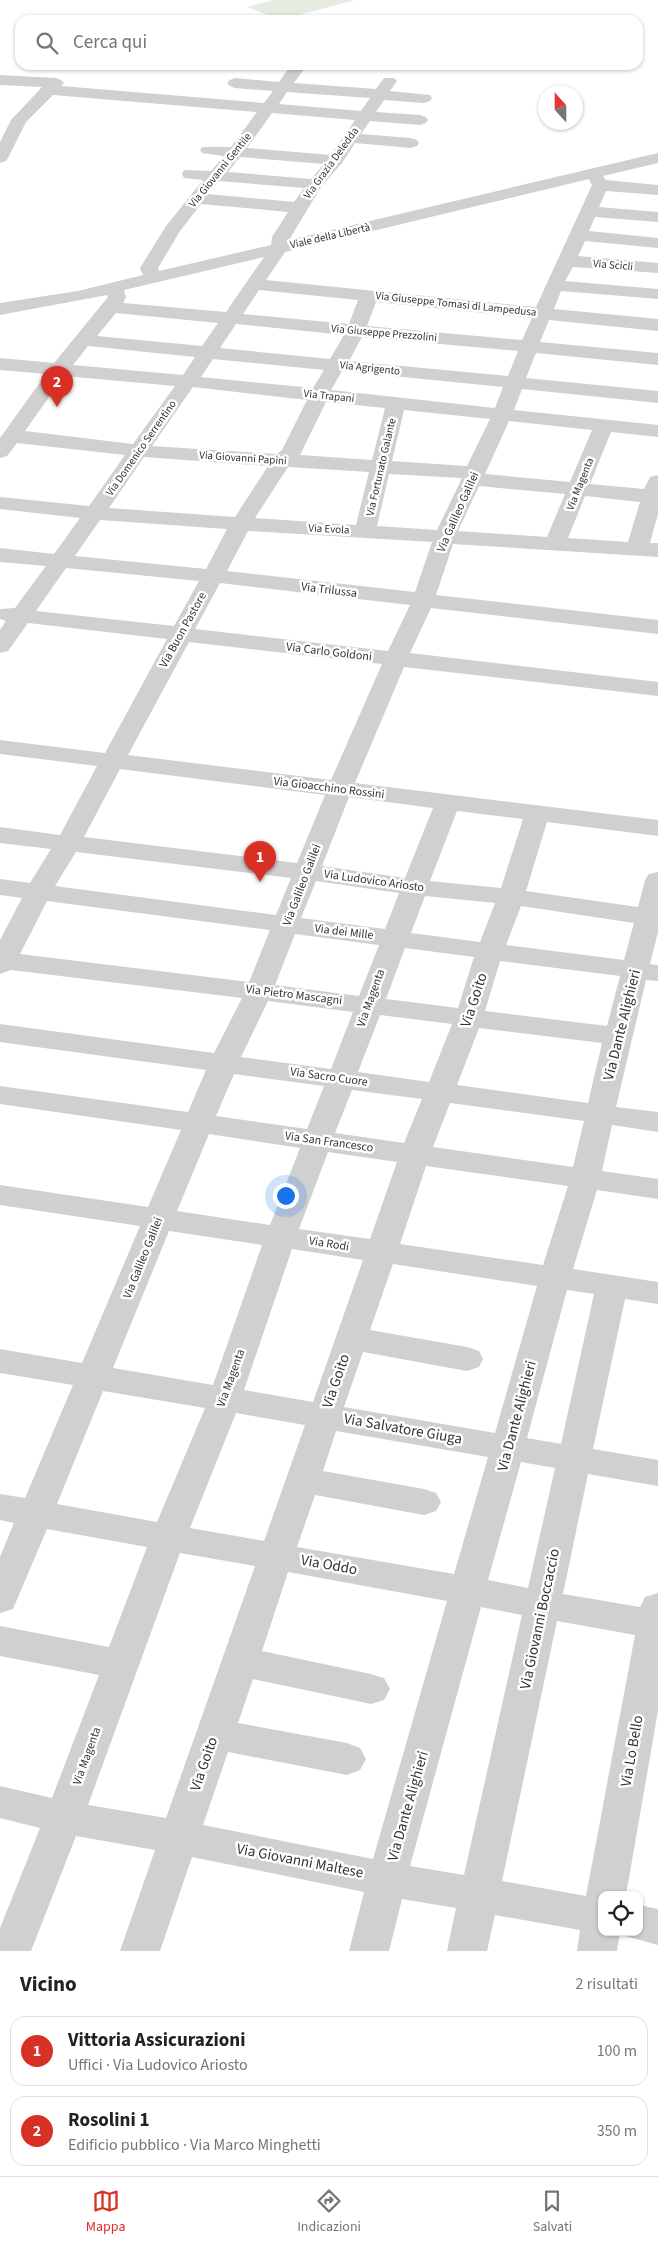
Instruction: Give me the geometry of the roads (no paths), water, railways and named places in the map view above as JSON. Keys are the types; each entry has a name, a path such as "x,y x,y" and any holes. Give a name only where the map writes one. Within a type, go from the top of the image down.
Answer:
{"street":[{"name":"Via Giovanni Gentile","path":"153,278 149,268 172,230 196,198 236,152 296,70"},
{"path":"0,80 52,87 269,108 420,120"},
{"name":"Via Grazia Deledda","path":"279,248 282,237 298,208 315,184 336,160 389,80"},
{"path":"235,83 424,98"},
{"path":"0,158 19,120 52,87"},
{"path":"351,138 411,143"},
{"path":"208,150 336,160"},
{"name":"Viale della Libertà","path":"0,309 78,296 279,248 597,179 658,158"},
{"path":"190,174 315,184"},
{"path":"597,179 658,190"},
{"name":"Via Galileo Galilei","path":"0,1599 224,1062 259,991 340,789 395,660 423,601 445,536 502,414 554,285 568,261 589,211 597,179"},
{"path":"196,198 298,208"},
{"path":"589,211 658,218"},
{"path":"578,235 658,243"},
{"name":"Via Domenico Serrentino","path":"0,646 11,615 60,562 188,382 206,352 279,248"},
{"name":"Via Scicli","path":"568,261 658,268"},
{"name":"Via Giuseppe Tomasi di Lampedusa","path":"253,284 658,325"},
{"path":"554,285 658,294"},
{"path":"6,444 60,369 117,297 114,288"},
{"name":"Via Buon Pastore","path":"1,962 38,892 68,843 111,760 241,524 281,461 291,453 319,395 356,331 369,296"},
{"name":"Via Giuseppe Prezzolini","path":"110,307 658,359"},
{"name":"Via Agrigento","path":"83,340 337,364 658,398"},
{"name":"Via Trapani","path":"0,364 658,431"},
{"name":"Via Fortunato Galante","path":"365,530 396,403"},
{"name":"Via Magenta","path":"555,544 604,424"},
{"name":"Via Giovanni Papini","path":"6,444 381,466 578,489 656,491"},
{"path":"637,549 656,491"},
{"name":"Via Evola","path":"0,503 95,513 241,524 365,530 658,550"},
{"name":"Via Trilussa","path":"0,555 213,576 658,627"},
{"name":"Via Carlo Goldoni","path":"11,615 658,689"},
{"name":"Via Gioacchino Rossini","path":"0,747 658,828"},
{"name":"Via Magenta","path":"11,1951 64,1817 169,1536 224,1399 281,1236 342,1079 368,1004 447,803"},
{"name":"Via Goito","path":"140,1951 351,1338 416,1154 469,1018 490,950 511,897 537,814"},
{"name":"Via Ludovico Ariosto","path":"0,835 414,887 511,897 653,917"},
{"name":"Via Dante Alighieri","path":"369,1951 387,1879 555,1278 585,1180 618,1036 647,971 658,880"},
{"name":"Via dei Mille","path":"0,887 647,971"},
{"name":"Via Pietro Mascagni","path":"1,962 368,1004 618,1036"},
{"name":"Via Sacro Cuore","path":"0,1033 440,1091 658,1122"},
{"name":"Via San Francesco","path":"0,1095 658,1189"},
{"name":"Via Rodi","path":"0,1195 658,1293"},
{"name":"Via Giovanni Boccaccio","path":"467,1951 612,1286"},
{"path":"351,1338 467,1359"},
{"name":"Via Salvatore Giuga","path":"0,1361 658,1473"},
{"path":"302,1480 424,1502"},
{"name":"Via Oddo","path":"0,1507 543,1604 657,1619"},
{"name":"Via Lo Bello","path":"607,1891 657,1619"},
{"path":"0,1641 121,1664"},
{"path":"240,1661 371,1689"},
{"path":"214,1734 347,1759"},
{"name":"Via Giovanni Maltese","path":"0,1802 64,1817 179,1837 387,1879 480,1893 598,1915"},
{"path":"643,1924 658,1927"},
{"path":"596,1951 599,1936"}],"place":[{"name":"Rosolini 1","path":"57,407"},
{"name":"Vittoria Assicurazioni","path":"260,882"}]}
